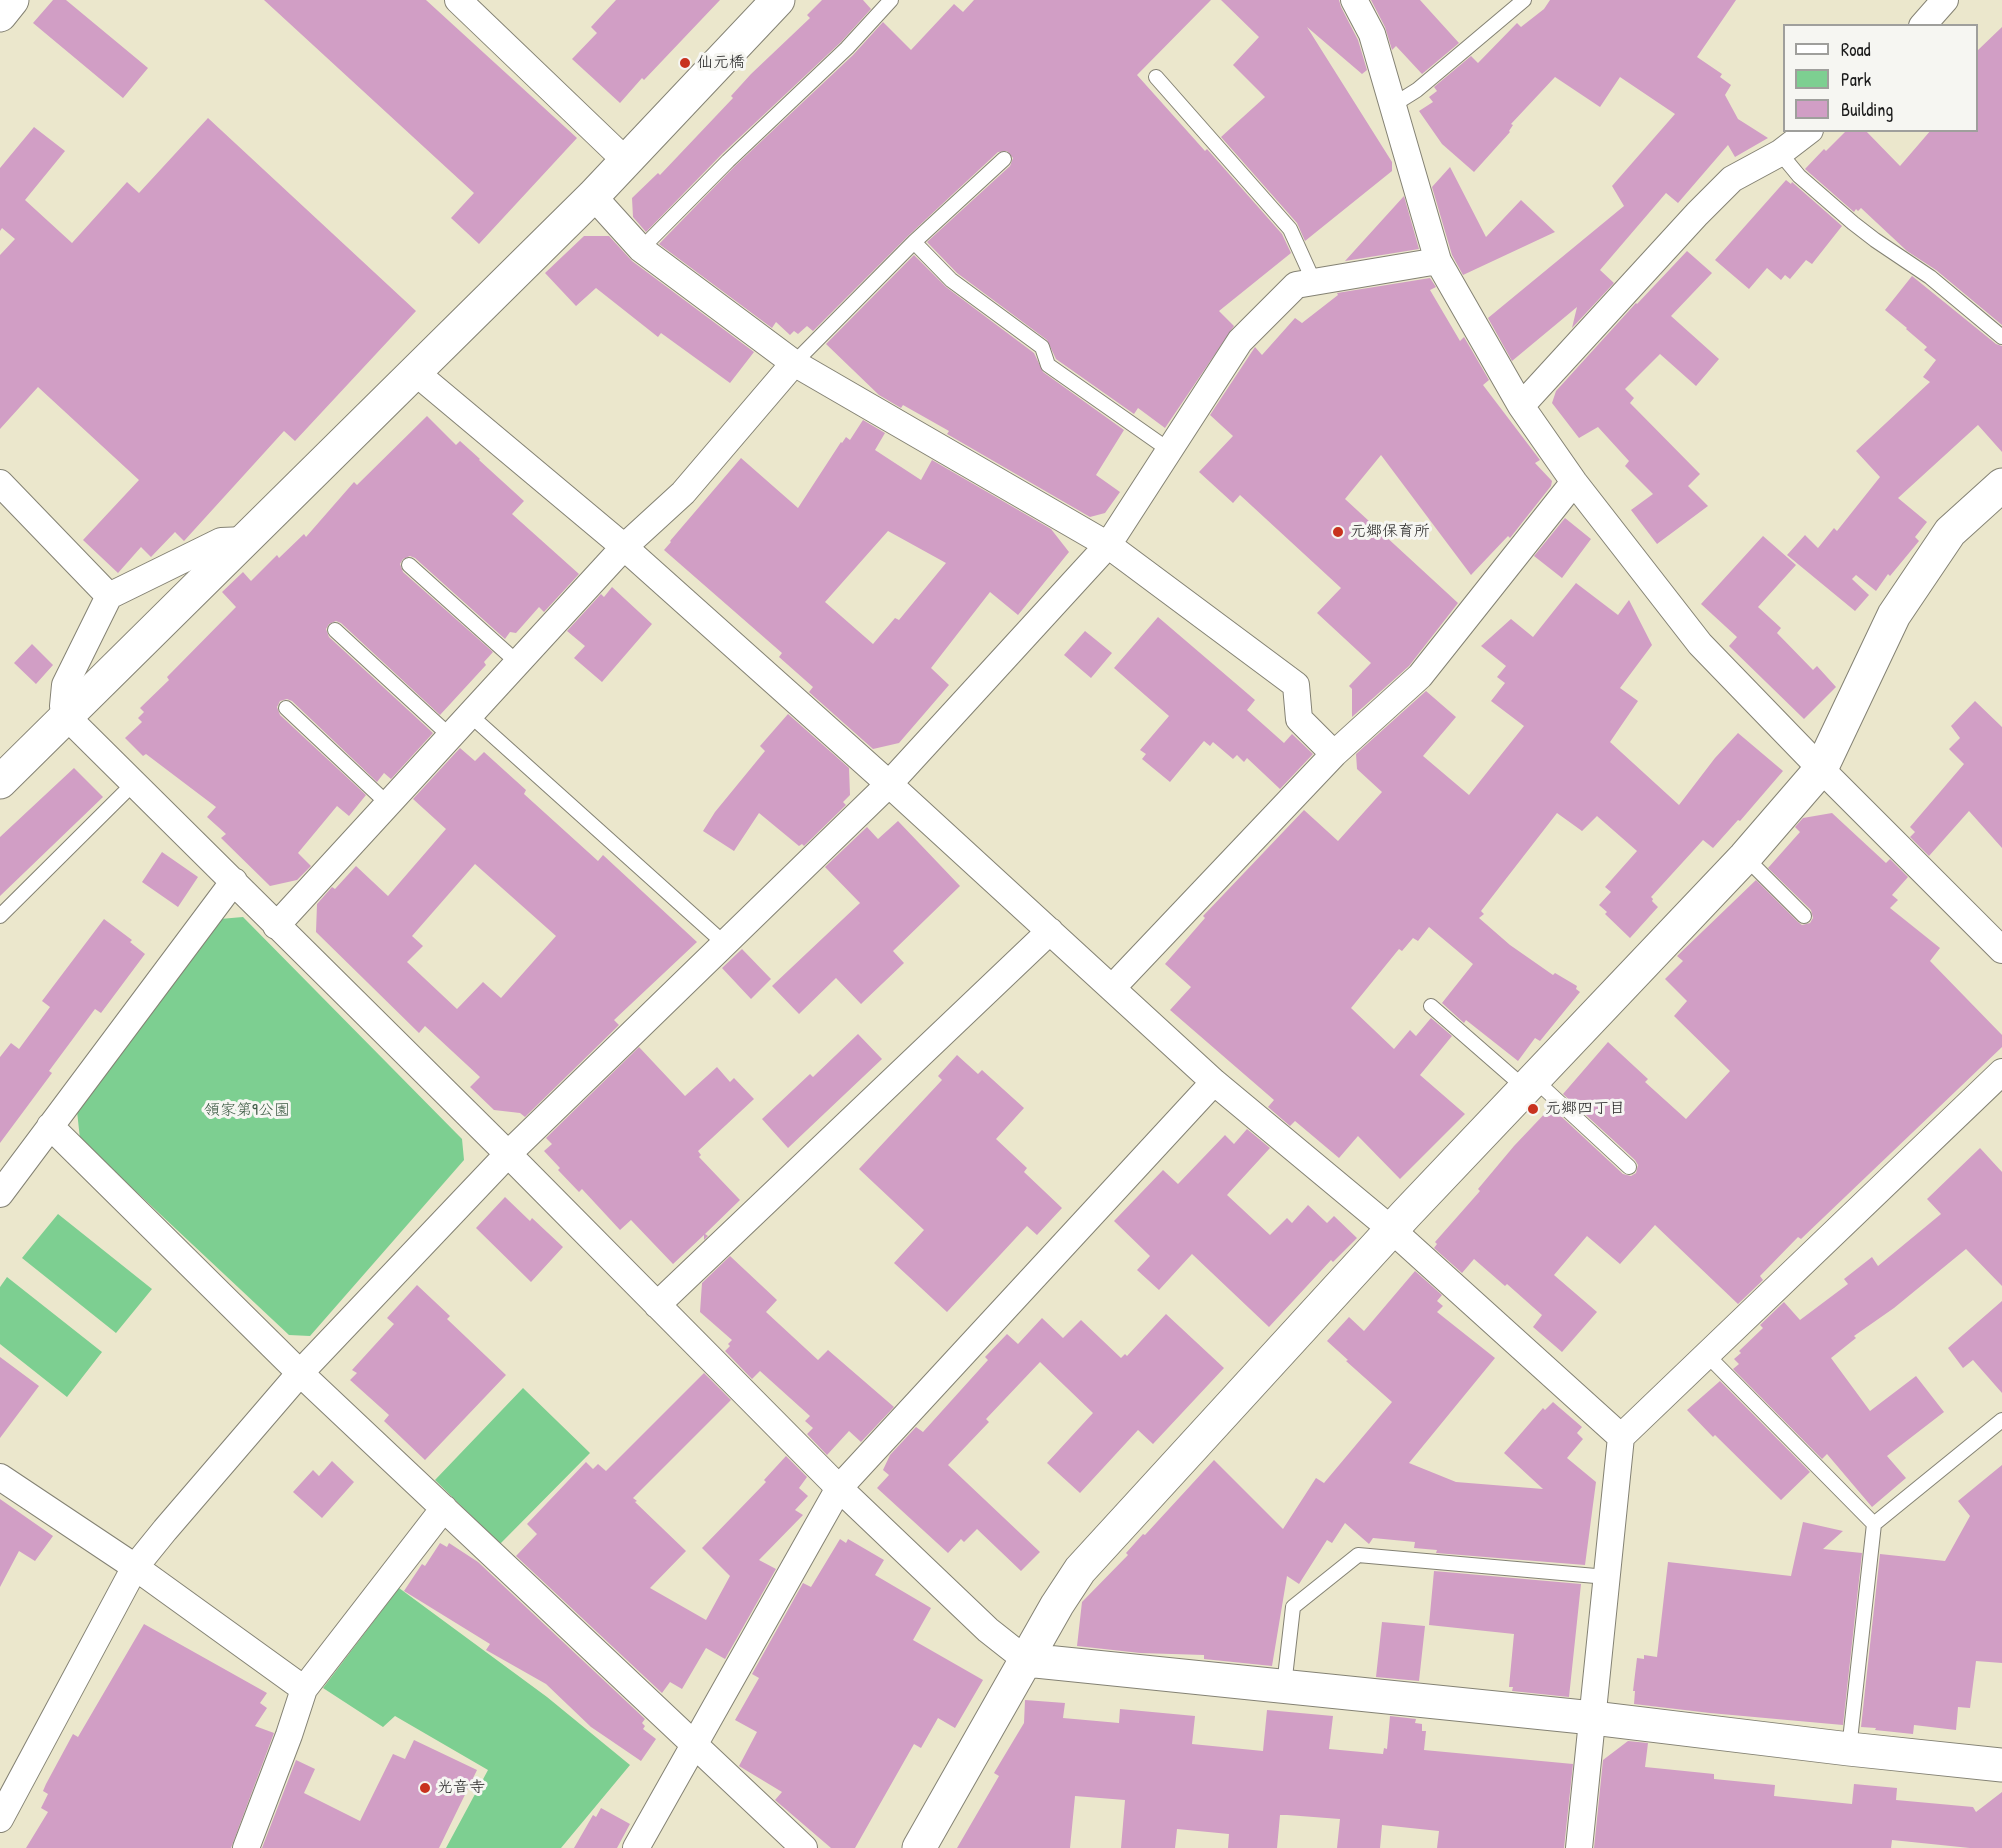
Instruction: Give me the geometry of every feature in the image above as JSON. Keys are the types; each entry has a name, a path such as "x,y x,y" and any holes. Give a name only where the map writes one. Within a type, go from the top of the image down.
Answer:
{"street":[{"path":"0,15 12,0"},
{"path":"458,0 626,161"},
{"path":"0,782 593,196 778,0"},
{"path":"1354,0 1372,34 1438,261 1521,406 1574,482 1700,644 2002,950"},
{"path":"1924,24 1945,0"},
{"path":"1521,406 1697,214 1732,179 1780,153 1807,132"},
{"path":"593,196 641,249 794,363 1108,545 1296,685 1299,719 1334,754"},
{"path":"0,1819 135,1567 165,1530 300,1373 508,1154 889,784 1108,545 1240,341 1296,285 1438,261"},
{"path":"276,926 624,547 683,493 794,363"},
{"path":"415,372 624,547 889,784 1214,1082 1392,1230 1621,1437"},
{"path":"1112,988 1334,754 1420,676 1574,482"},
{"path":"0,483 109,596"},
{"path":"919,1848 1057,1605 1080,1570 1392,1230 1745,857 1821,769 1894,615 1950,532 2002,485"},
{"path":"245,540 221,540 109,596 65,685 63,706 67,717 508,1154 839,1488 988,1630 1026,1660 1593,1718 2002,1765"},
{"path":"0,1194 234,881"},
{"path":"657,1305 1050,931"},
{"path":"1579,1848 1621,1437 2002,1072"},
{"path":"636,1848 839,1488 1214,1082"},
{"path":"50,1126 300,1373 804,1848"},
{"path":"0,1477 135,1567 304,1689"},
{"path":"246,1848 304,1689 444,1508"}],"lane":[{"path":"641,249 728,160 847,48 891,0"},
{"path":"1393,105 1418,90 1524,0"},
{"path":"1156,77 1290,229 1314,282"},
{"path":"1780,153 1799,176 1853,223 1930,277 2002,338"},
{"path":"794,363 914,242 1004,159"},
{"path":"914,242 951,280 1042,347 1048,365 1169,450"},
{"path":"409,565 518,663"},
{"path":"335,630 450,736"},
{"path":"286,708 388,804"},
{"path":"470,715 725,944"},
{"path":"0,916 134,783"},
{"path":"1745,857 1804,916"},
{"path":"1431,1006 1530,1083 1629,1167"},
{"path":"1707,1355 1874,1524"},
{"path":"1849,1749 1874,1524 2002,1420"},
{"path":"1284,1686 1293,1607 1358,1555 1607,1577"}],"green space":[{"name":"領家第9公園","path":"243,917 462,1139 464,1160 310,1336 289,1335 80,1139 77,1111 220,919"},
{"path":"58,1214 152,1289 116,1333 22,1258"},
{"path":"7,1277 102,1352 67,1397 0,1344 0,1287"},
{"path":"523,1388 590,1453 500,1544 435,1480"},
{"path":"399,1588 547,1697 630,1765 561,1848 446,1848 488,1770 395,1716 383,1727 323,1688"}],"building":[{"path":"53,0 66,0 148,68 123,98 33,23"},
{"path":"264,0 426,0 577,138 479,244 451,218 474,193"},
{"path":"616,0 720,0 620,103 572,59 597,33 591,27"},
{"path":"822,0 863,0 871,9 841,42 722,154 646,232 633,217 632,198 658,173 660,175 733,98 731,96 751,74 810,18 807,15"},
{"path":"974,0 1211,0 1137,75 1205,151 1207,149 1282,234 1291,253 1219,311 1234,326 1165,428 1138,408 1134,414 1056,359 1047,340 957,273 927,242 1010,166 1013,158 1007,151 998,152 908,236 813,331 807,326 798,334 794,331 790,335 776,322 772,328 659,244 734,167 853,55 883,22 911,50 954,4 963,12"},
{"path":"1221,0 1339,0 1358,40 1367,70 1362,74 1307,27 1392,162 1392,171 1305,241 1297,223 1221,137 1265,97 1233,65 1259,37"},
{"path":"1371,0 1420,0 1459,43 1422,74 1396,46 1392,50 1385,27"},
{"path":"1550,0 1736,0 1697,57 1722,74 1720,77 1731,85 1725,95 1738,119 1768,138 1735,157 1728,145 1678,203 1666,193 1600,270 1614,283 1572,328 1577,307 1512,361 1488,318 1624,206 1612,186 1675,114 1620,77 1600,107 1555,77 1511,124 1513,125 1510,132 1474,172 1442,144 1419,111 1433,102 1429,97 1437,91 1434,87 1471,56 1478,63 1517,23 1521,27 1544,9"},
{"path":"2002,27 2002,325 1936,270 1907,251 1861,208 1854,212 1805,169 1845,132 1867,132 1900,166 1929,132 1978,132 1978,50"},
{"path":"208,118 416,311 295,441 284,431 184,541 175,532 151,557 141,547 118,573 83,540 139,480 38,387 0,429 0,255 15,239 2,228 0,231 0,168 34,127 65,151 25,200 72,243 127,182 139,193"},
{"path":"1450,167 1486,237 1521,200 1555,232 1463,275 1452,255 1432,187"},
{"path":"1786,180 1791,184 1792,182 1842,226 1812,264 1806,260 1790,279 1785,275 1781,280 1767,268 1749,289 1715,260"},
{"path":"1404,196 1419,249 1345,261"},
{"path":"584,236 609,236 632,261 754,352 730,383 661,333 658,337 596,288 576,306 545,273"},
{"path":"1687,251 1712,273 1671,316 1719,359 1696,386 1660,354 1625,389 1634,398 1630,403 1700,474 1688,486 1708,506 1657,544 1631,510 1653,494 1625,466 1629,461 1598,427 1579,438 1552,403 1556,391"},
{"path":"914,255 946,287 1034,353 1043,372 1124,430 1096,475 1120,492 1105,513 1090,517 947,434 949,431 903,405 901,408 879,395 826,344"},
{"path":"1912,276 1996,344 2002,346 2002,452 1978,425 1898,498 1927,522 1915,537 1919,541 1890,576 1888,574 1876,591 1856,575 1852,579 1869,595 1855,611 1787,555 1805,535 1818,548 1834,528 1837,531 1880,477 1856,451 1930,382 1923,377 1936,360 1924,350 1927,347 1885,310"},
{"path":"1430,278 1436,287 1430,290 1460,341 1464,337 1489,380 1483,385 1540,460 1535,463 1552,481 1551,486 1510,538 1508,536 1471,575 1381,455 1345,499 1458,603 1409,666 1352,717 1352,689 1349,686 1371,663 1317,613 1341,588 1240,495 1233,503 1199,472 1233,436 1210,415 1255,347 1262,355 1295,318 1302,323 1338,295 1337,293"},
{"path":"427,416 456,445 460,441 524,501 512,514 579,574 544,612 539,607 516,633 510,632 505,639 415,558 410,556 403,559 400,564 403,572 493,652 484,662 486,665 440,715 341,623 336,621 329,624 326,629 329,637 433,733 391,779 384,773 377,782 292,701 287,699 280,701 277,707 280,715 366,795 349,816 337,806 298,853 311,866 297,880 270,886 221,838 226,834 207,817 216,807 146,754 143,756 125,738 142,722 138,718 144,712 140,708 236,607 222,592 243,572 251,581 277,555 279,558 304,534 306,537 354,482 357,485"},
{"path":"863,420 885,433 875,450 921,480 932,460 1051,529 1069,552 1018,615 990,592 931,668 949,685 899,743 873,749 809,692 813,687 779,657 782,653 664,550 741,458 798,508 841,442 846,437 850,440","holes":["888,531 946,563 899,620 895,618 873,644 825,602"]},
{"path":"1565,518 1591,539 1562,578 1534,556"},
{"path":"1763,536 1796,565 1758,607 1781,628 1777,633 1813,670 1817,666 1836,687 1804,719 1729,646 1737,637 1701,604"},
{"path":"1576,583 1618,615 1629,600 1652,645 1620,688 1638,701 1610,742 1679,805 1715,758 1738,733 1783,771 1740,821 1738,820 1713,848 1703,840 1651,897 1658,907 1630,938 1599,905 1611,892 1605,887 1637,851 1597,816 1582,831 1557,813 1481,911 1484,914 1479,918 1510,945 1553,975 1555,973 1577,986 1576,989 1580,992 1540,1041 1535,1038 1518,1061 1466,1020 1464,1023 1442,1003 1473,964 1429,927 1418,941 1413,938 1402,951 1399,949 1351,1008 1394,1049 1410,1030 1416,1036 1431,1018 1452,1036 1420,1075 1465,1114 1400,1179 1358,1136 1339,1158 1295,1121 1290,1126 1268,1107 1274,1100 1170,1010 1191,987 1165,964 1205,918 1203,916 1304,810 1338,841 1382,792 1357,769 1356,754 1426,691 1456,717 1423,756 1469,795 1524,726 1491,701 1505,683 1497,677 1506,666 1481,646 1511,619 1533,637"},
{"path":"612,587 652,624 602,682 574,658 585,646 567,631 601,594 604,597"},
{"path":"1158,617 1255,700 1247,710 1284,743 1292,734 1313,754 1280,789 1247,758 1244,762 1237,755 1233,759 1213,742 1210,746 1204,741 1170,782 1142,759 1146,754 1140,750 1169,716 1114,668"},
{"path":"1085,631 1112,653 1091,678 1064,655"},
{"path":"32,644 53,665 36,684 14,663"},
{"path":"1975,701 2002,727 2002,848 1969,811 1929,856 1910,837 1915,832 1910,827 1964,764 1949,749 1960,738 1951,726"},
{"path":"788,714 849,768 850,795 843,802 846,805 804,846 802,844 799,846 759,813 734,851 703,831 715,812 765,751 760,746"},
{"path":"460,748 475,761 484,752 526,790 524,794 598,861 603,855 697,942 614,1020 619,1025 525,1117 520,1113 494,1110 470,1087 480,1077 425,1026 419,1033 316,932 317,904 332,887 335,889 356,866 388,896 446,829 413,799","holes":["475,864 556,936 501,998 483,982 457,1009 407,962 423,946 412,936"]},
{"path":"74,768 103,797 0,896 0,837"},
{"path":"1832,813 1886,863 1890,859 1908,877 1892,895 1898,900 1890,908 1940,948 1930,961 2002,1035 2002,1047 1801,1239 1798,1237 1760,1276 1763,1280 1738,1304 1655,1225 1620,1264 1587,1236 1554,1275 1597,1312 1562,1352 1533,1327 1542,1315 1507,1284 1505,1286 1474,1259 1462,1273 1434,1248 1437,1244 1435,1242 1480,1191 1478,1189 1514,1146 1551,1107 1623,1174 1631,1176 1636,1173 1638,1165 1635,1160 1563,1094 1608,1042 1648,1079 1645,1082 1686,1119 1730,1071 1674,1016 1687,1001 1665,979 1683,961 1677,956 1756,880 1798,922 1802,925 1810,923 1813,918 1811,910 1768,868 1800,832 1795,827 1803,818"},
{"path":"898,821 960,886 893,951 904,963 861,1004 836,978 799,1014 772,986 860,903 825,867 867,827 878,839"},
{"path":"162,852 198,877 178,907 142,882"},
{"path":"104,919 132,940 130,942 145,954 101,1013 95,1009 49,1071 52,1073 0,1143 0,1057 11,1043 19,1049 50,1007 42,1001"},
{"path":"742,949 771,979 751,999 722,968"},
{"path":"858,1034 882,1059 788,1148 762,1119 810,1074 813,1077"},
{"path":"639,1047 685,1096 717,1067 730,1082 734,1078 754,1099 698,1151 701,1155 699,1157 740,1200 705,1234 708,1236 704,1240 704,1235 673,1264 631,1220 620,1230 582,1189 579,1192 544,1151 552,1144 546,1138"},
{"path":"957,1055 978,1074 982,1070 1024,1108 996,1139 1027,1168 1024,1172 1062,1208 1037,1235 1027,1226 947,1312 894,1263 924,1230 859,1169 942,1080 938,1076"},
{"path":"1247,1129 1270,1148 1227,1195 1270,1235 1287,1218 1292,1223 1308,1205 1327,1223 1334,1216 1357,1238 1333,1262 1331,1260 1269,1327 1192,1254 1159,1290 1137,1270 1150,1256 1114,1221 1163,1170 1178,1184 1225,1135 1234,1144"},
{"path":"1980,1148 2002,1172 2002,1286 1966,1249 1894,1308 1854,1336 1856,1338 1831,1358 1870,1411 1916,1376 1944,1412 1887,1456 1906,1478 1872,1507 1827,1454 1822,1459 1733,1369 1739,1364 1734,1359 1741,1353 1739,1351 1763,1328 1760,1325 1784,1302 1800,1320 1848,1284 1844,1279 1872,1257 1878,1266 1941,1214 1927,1199"},
{"path":"505,1197 530,1221 532,1218 563,1247 531,1282 476,1228"},
{"path":"730,1256 777,1300 766,1312 818,1360 828,1350 894,1407 861,1442 849,1431 827,1455 807,1434 813,1428 805,1421 810,1416 760,1371 752,1379 725,1351 732,1340 700,1312 702,1283"},
{"path":"1415,1271 1442,1295 1437,1301 1443,1306 1437,1312 1495,1358 1409,1463 1456,1482 1543,1489 1504,1453 1543,1408 1545,1410 1553,1402 1582,1427 1577,1433 1583,1439 1567,1458 1596,1482 1585,1565 1436,1553 1437,1550 1414,1548 1415,1542 1373,1538 1369,1544 1345,1523 1332,1543 1327,1540 1299,1584 1287,1576 1272,1666 1204,1659 1204,1655 1140,1653 1077,1646 1082,1602 1214,1460 1283,1529 1316,1478 1324,1483 1392,1402 1327,1341 1349,1317 1364,1331"},
{"path":"417,1285 450,1316 447,1319 506,1375 425,1460 384,1421 389,1415 350,1380 357,1373 352,1370 394,1324 387,1318"},
{"path":"2002,1301 2002,1393 1973,1360 1963,1368 1948,1348"},
{"path":"1166,1314 1224,1368 1153,1444 1138,1430 1080,1493 1047,1463 1093,1413 1040,1362 986,1419 989,1422 948,1465 1040,1552 1021,1571 977,1529 964,1542 961,1539 948,1553 877,1488 889,1475 883,1470 890,1455 916,1427 923,1432 988,1360 985,1357 1007,1334 1018,1344 1042,1318 1063,1338 1081,1320 1121,1358 1125,1354 1127,1356"},
{"path":"0,1357 39,1386 0,1438"},
{"path":"704,1373 731,1400 633,1498 686,1551 650,1588 706,1620 730,1576 702,1548 766,1482 764,1480 786,1456 807,1477 799,1488 808,1496 795,1510 803,1515 759,1560 776,1569 725,1659 706,1648 682,1689 670,1682 662,1693 516,1556 537,1534 527,1524 586,1462 593,1469 598,1464 606,1471"},
{"path":"1720,1381 1810,1472 1781,1500 1687,1410"},
{"path":"332,1461 354,1482 322,1518 293,1492 313,1470 319,1476"},
{"path":"2002,1465 2002,1663 1976,1661 1970,1708 1958,1707 1956,1730 1914,1725 1913,1734 1861,1727 1880,1554 1945,1561 1970,1516 1958,1501"},
{"path":"0,1499 53,1536 35,1561 19,1551 0,1587"},
{"path":"1803,1522 1843,1531 1823,1549 1862,1553 1843,1725 1634,1704 1635,1691 1633,1691 1637,1658 1644,1659 1644,1655 1657,1657 1668,1562 1791,1576"},
{"path":"840,1539 846,1543 848,1539 884,1560 875,1575 931,1608 913,1640 983,1680 955,1728 938,1718 921,1748 914,1744 855,1848 831,1848 775,1800 782,1792 739,1766 757,1732 735,1720 759,1678 752,1674 803,1583 811,1587"},
{"path":"440,1543 447,1547 449,1543 478,1562 645,1719 642,1723 645,1726 643,1729 656,1739 641,1761 591,1727 546,1684 486,1650 490,1644 404,1591"},
{"path":"1434,1571 1581,1584 1569,1697 1512,1691 1513,1687 1509,1687 1514,1634 1429,1625"},
{"path":"1382,1622 1425,1626 1419,1681 1376,1677"},
{"path":"144,1624 267,1693 260,1703 267,1708 255,1726 274,1733 231,1848 26,1848 48,1812 41,1808 48,1794 43,1791 46,1784 73,1734 78,1737"},
{"path":"1025,1700 1065,1703 1063,1718 1119,1723 1120,1709 1195,1716 1192,1744 1263,1751 1267,1710 1333,1716 1329,1749 1383,1754 1384,1748 1387,1749 1390,1716 1416,1719 1415,1723 1422,1724 1422,1731 1426,1731 1424,1750 1573,1764 1564,1848 1437,1848 1439,1831 1382,1825 1380,1848 1337,1848 1340,1819 1280,1815 1277,1848 1228,1848 1229,1834 1177,1829 1175,1848 1121,1848 1125,1800 1075,1796 1070,1848 957,1848 999,1776 994,1773 1024,1723"},
{"path":"414,1740 477,1770 439,1848 262,1848 296,1760 315,1769 304,1793 360,1821 393,1754 405,1759"},
{"path":"1628,1741 1648,1743 1645,1767 1714,1774 1714,1779 1775,1785 1774,1796 1852,1804 1854,1784 1897,1788 1896,1800 1973,1807 1976,1812 2002,1792 2002,1848 1970,1848 1892,1840 1891,1848 1594,1848 1603,1760"},
{"path":"601,1808 630,1824 617,1848 574,1848 593,1815 596,1817"}],"place":[{"name":"仙元橋","path":"685,63"},
{"name":"元郷保育所","path":"1338,532"},
{"name":"元郷四丁目","path":"1533,1109"},
{"name":"光音寺","path":"425,1788"}]}
